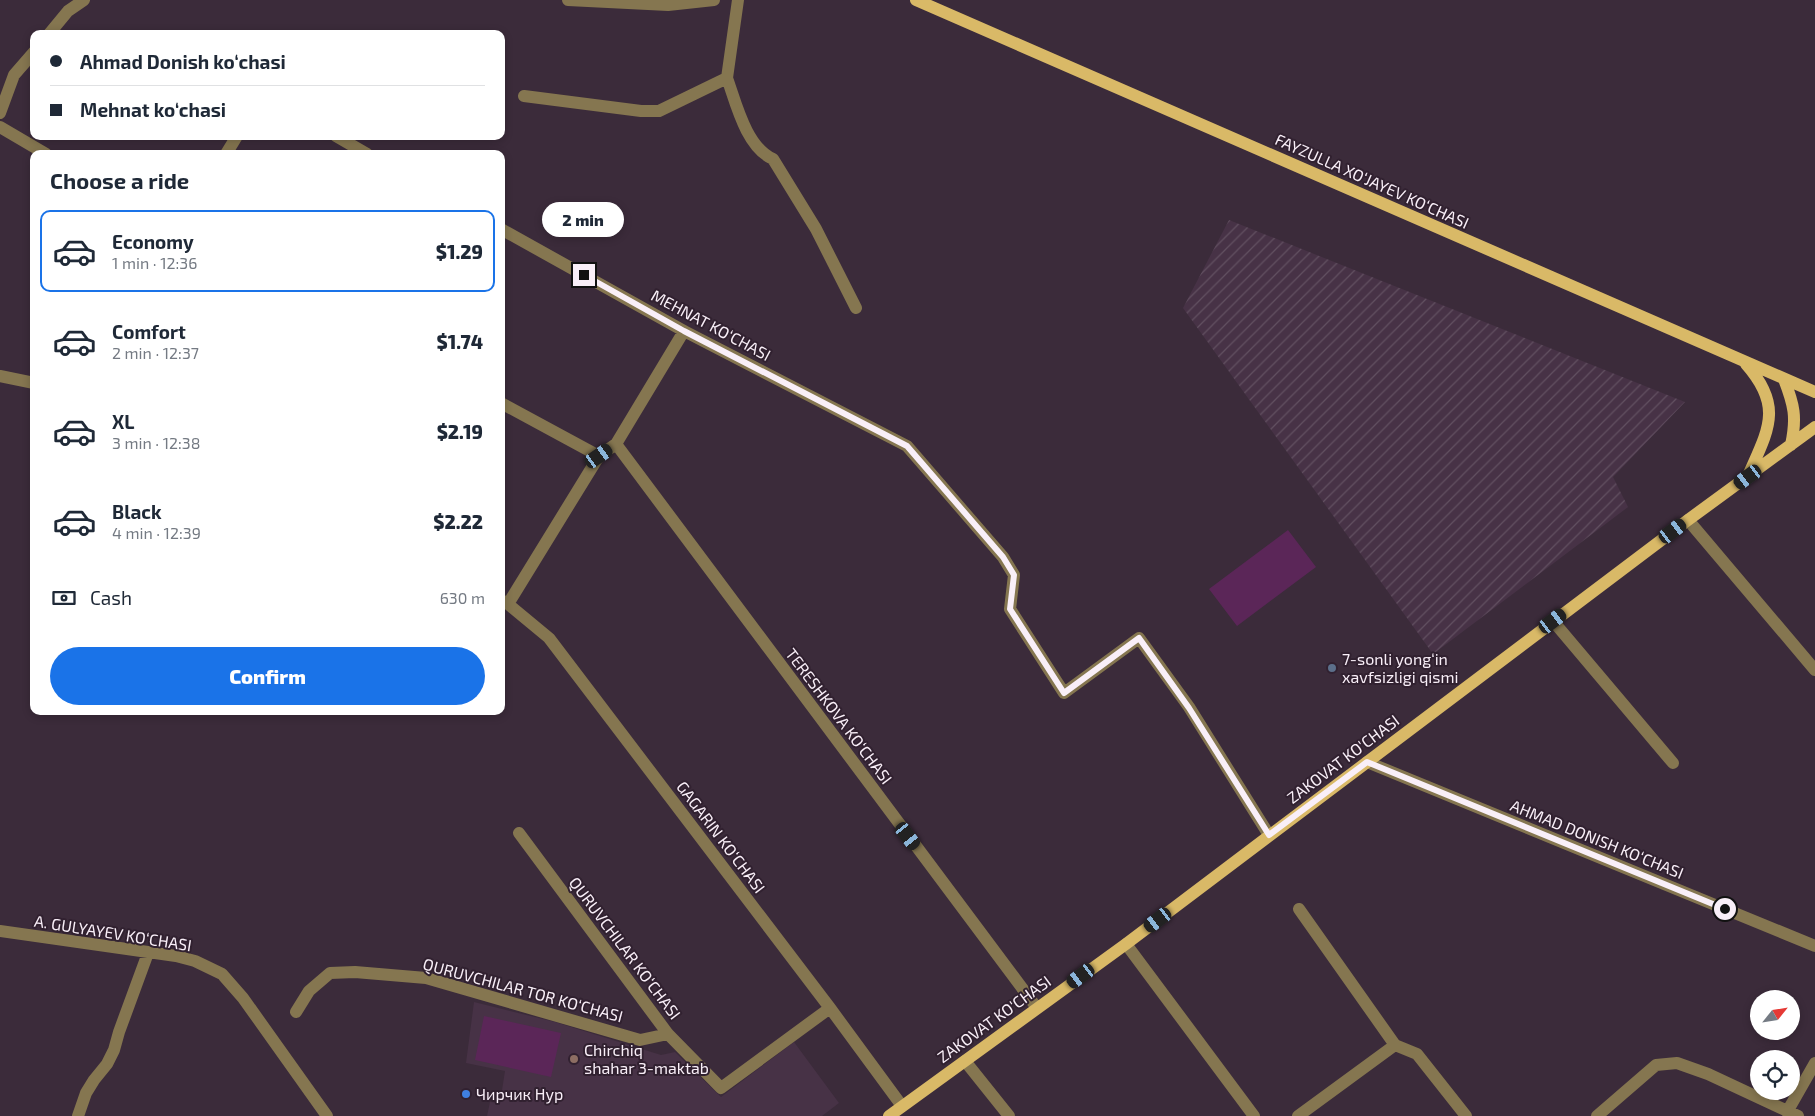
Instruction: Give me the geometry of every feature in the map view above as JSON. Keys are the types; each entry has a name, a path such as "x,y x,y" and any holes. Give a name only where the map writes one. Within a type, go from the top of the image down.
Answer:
{"main road":[{"name":"FAYZULLA XO‘JAYEV KO‘CHASI","path":"916,0 1815,392"},
{"path":"1745,362 1756,375 1765,391 1770,415 1766,432 1748,477"},
{"path":"1784,379 1795,412 1795,428 1791,444"},
{"name":"ZAKOVAT KO'CHASI","path":"889,1116 1126,944 1553,621 1815,427"}],"street":[{"path":"52,30 68,11 84,0"},
{"path":"568,0 668,5 714,0"},
{"path":"738,0 727,78 745,128 764,155 773,159 816,230 856,308"},
{"path":"0,113 14,75 30,57"},
{"path":"524,96 641,111 660,111 727,78"},
{"path":"0,127 39,150"},
{"path":"343,140 360,150"},
{"name":"MEHNAT KO‘CHASI","path":"505,231 684,331 907,446 1003,557 1014,575 1010,609 1064,693 1139,638 1189,708 1269,835"},
{"path":"505,602 599,456 616,444 684,331"},
{"path":"0,376 30,382"},
{"path":"505,405 599,456"},
{"name":"TERESHKOVA KO‘CHASI","path":"616,444 1037,1008"},
{"path":"1688,520 1815,670"},
{"name":"GAGARIN KO‘CHASI","path":"505,602 550,638 902,1106"},
{"path":"1553,621 1673,763"},
{"name":"AHMAD DONISH KO‘CHASI","path":"1367,762 1815,946"},
{"name":"QURUVCHILAR KO‘CHASI","path":"519,833 668,1034 721,1088 830,1008"},
{"path":"1300,909 1395,1045 1417,1054 1466,1116"},
{"name":"A. GULYAYEV KO‘CHASI","path":"0,932 176,956 222,974 243,998 327,1116"},
{"path":"1126,944 1254,1116"},
{"path":"78,1116 86,1093 107,1064 114,1050 148,953"},
{"name":"QURUVCHILAR TOR KO‘CHASI","path":"296,1012 309,991 330,973 355,972 426,978 640,1040 668,1034"},
{"path":"1298,1116 1395,1045"},
{"path":"965,1061 1009,1116"},
{"path":"1597,1116 1656,1064 1677,1062 1708,1074 1792,1114 1815,1063"}],"shaded area":[{"path":"1229,220 1685,402 1613,477 1628,507 1433,654 1183,308"},
{"path":"1288,530 1316,567 1237,626 1209,589"},
{"name":"Chirchiq shahar 3-maktab","path":"474,1002 555,1022 661,1055 675,1052 721,1097 794,1042 839,1103 822,1116 487,1116 490,1102 500,1103 505,1071 466,1063"},
{"path":"484,1016 561,1033 551,1077 475,1060"}],"place":[{"name":"7-sonli yong‘in xavfsizligi qismi","path":"1332,668"},
{"name":"Chirchiq shahar 3-maktab","path":"574,1059"},
{"name":"Чирчик Нур","path":"466,1094"}],"route":[{"path":"584,275 684,331 907,446 1003,557 1014,575 1010,609 1064,693 1139,638 1189,708 1269,835 1367,762 1725,909"}]}
